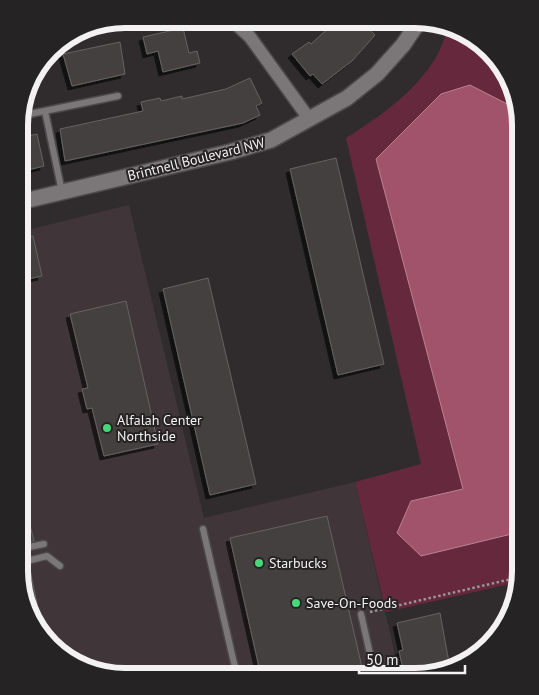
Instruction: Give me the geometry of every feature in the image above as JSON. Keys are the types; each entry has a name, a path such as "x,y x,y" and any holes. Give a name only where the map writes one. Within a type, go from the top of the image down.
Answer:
{"street":[{"path":"240,28 250,37 310,120"},
{"name":"Brintnell Boulevard NW","path":"28,200 230,152 271,140 347,98 377,74 403,46 415,28"}],"lane":[{"path":"28,114 118,96"},
{"path":"45,111 62,192"},
{"path":"204,529 235,667"},
{"path":"28,547 44,544"},
{"path":"28,561 47,556 60,566"},
{"path":"361,614 373,667"}],"path":[{"path":"361,614 511,579"}],"shaded area":[{"path":"446,33 458,37 479,52 499,76 511,112 510,584 386,612 355,482 421,464 346,138 383,113 417,83 437,55"},
{"path":"470,85 509,105 511,112 511,534 421,556 397,533 411,501 463,489 376,159 441,94"},
{"path":"129,205 204,518 355,482 398,667 105,666 76,655 48,630 35,608 28,583 28,230"}],"building":[{"path":"183,28 189,53 197,51 200,63 163,72 158,51 147,54 143,37"},
{"path":"328,28 368,28 375,35 352,61 322,84 313,74 310,76 292,54 309,42 311,44"},
{"path":"120,42 125,74 72,86 63,54"},
{"path":"250,78 262,103 256,106 260,115 243,123 65,161 60,129 143,111 141,102 160,98 161,101 182,96 182,99 226,89"},
{"path":"37,134 44,166 28,170 28,136"},
{"path":"336,158 384,364 338,375 290,169"},
{"path":"33,236 42,276 28,279 28,237"},
{"path":"208,278 256,484 210,495 163,289"},
{"path":"126,301 158,444 104,456 92,408 87,409 82,389 88,388 70,314"},
{"name":"Save-On-Foods","path":"327,516 362,667 259,667 230,538"},
{"path":"28,517 34,541 28,542"},
{"path":"28,566 41,620 31,596 28,583"},
{"path":"440,613 449,661 434,666 402,667 399,651 403,650 397,623"}],"place":[{"name":"Alfalah Center Northside","path":"107,428"},
{"name":"Starbucks","path":"259,563"},
{"name":"Save-On-Foods","path":"296,603"}]}
